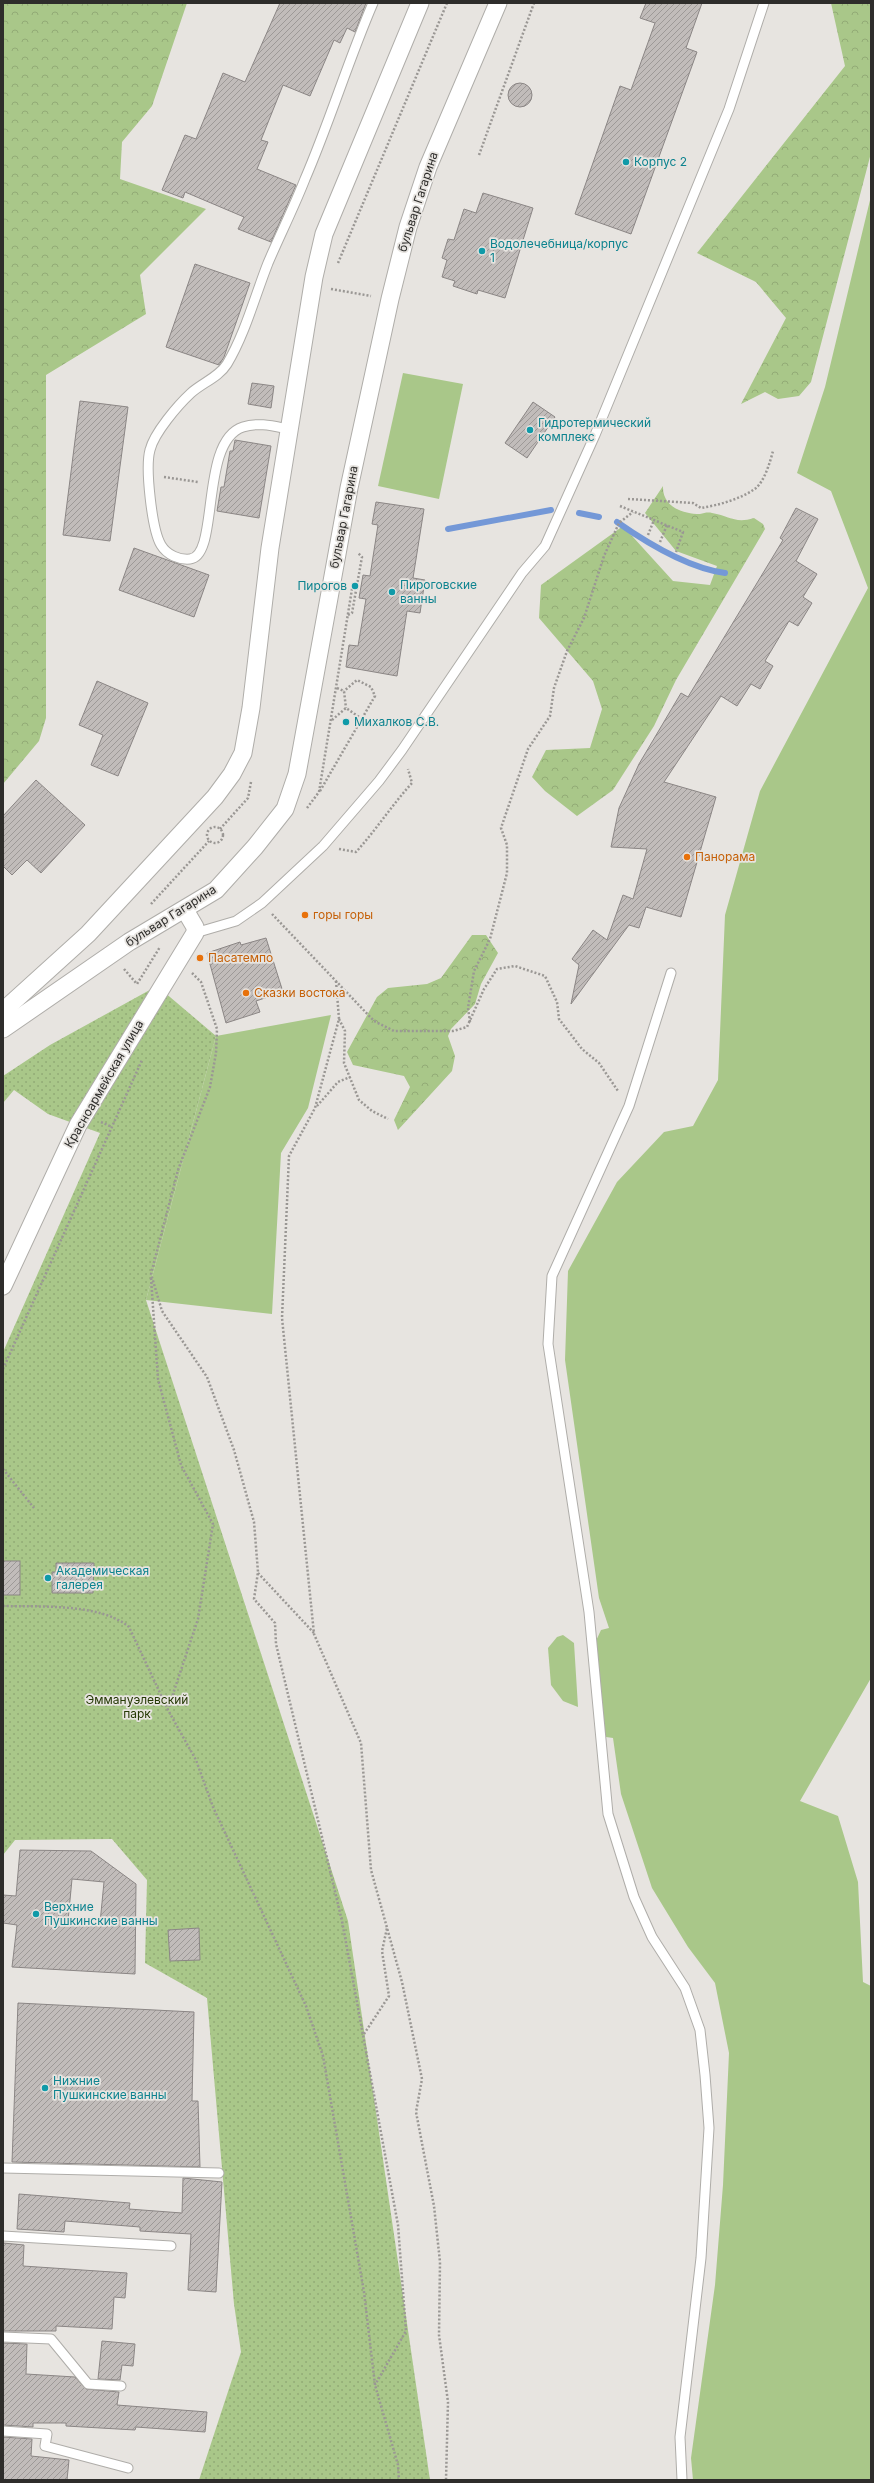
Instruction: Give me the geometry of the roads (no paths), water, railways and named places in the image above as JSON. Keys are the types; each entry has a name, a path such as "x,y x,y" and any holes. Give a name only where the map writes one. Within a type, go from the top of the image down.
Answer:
{"street":[{"path":"3,1010 88,934 183,829 215,798 232,774 243,753 251,708 270,548 288,429 314,277 324,234 420,3"},
{"name":"бульвар Гагарина","path":"3,1029 129,942 185,910 216,890 255,847 285,808 297,774 349,488 388,306 408,227 428,167 498,3"},
{"path":"185,910 195,927 195,933"},
{"name":"Красноармейская улица","path":"3,1286 78,1125 195,933"}],"lane":[{"path":"288,429 257,424 240,427 229,438 216,460 205,536 199,555 192,559 180,559 170,555 161,545 153,513 148,475 150,450 165,423 191,393 226,366 237,344 268,263 306,178 350,56 373,3"},
{"path":"195,933 236,921 262,903 323,846 380,781 522,573 546,546 595,435 729,109 764,3"},
{"path":"670,973 629,1106 552,1276 548,1344 589,1612 608,1814 634,1897 652,1936 685,1988 700,2030 709,2128 701,2258 680,2437 682,2480"},
{"path":"3,2168 219,2173"},
{"path":"3,2236 170,2246"},
{"path":"3,2337 50,2339 88,2384 122,2386"},
{"path":"3,2431 47,2434 45,2446 128,2468"}],"waterway":[{"path":"448,529 551,510"},
{"path":"579,513 599,517"},
{"path":"617,522 668,554 697,566 725,573"}],"place":[{"name":"Корпус 2","path":"626,162"},
{"name":"Водолечебница/корпус 1","path":"482,251"},
{"name":"Гидротермический комплекс","path":"530,430"},
{"name":"Пирогов","path":"355,586"},
{"name":"Пироговские ванны","path":"392,592"},
{"name":"Михалков С.В.","path":"346,722"},
{"name":"Панорама","path":"687,857"},
{"name":"горы горы","path":"305,915"},
{"name":"Пасатемпо","path":"200,958"},
{"name":"Сказки востока","path":"246,993"},
{"name":"Академическая галерея","path":"48,1578"},
{"name":"Верхние Пушкинские ванны","path":"36,1914"},
{"name":"Нижние Пушкинские ванны","path":"45,2088"}],"park label":[{"name":"Эммануэлевский парк","path":"137,1707"}]}
